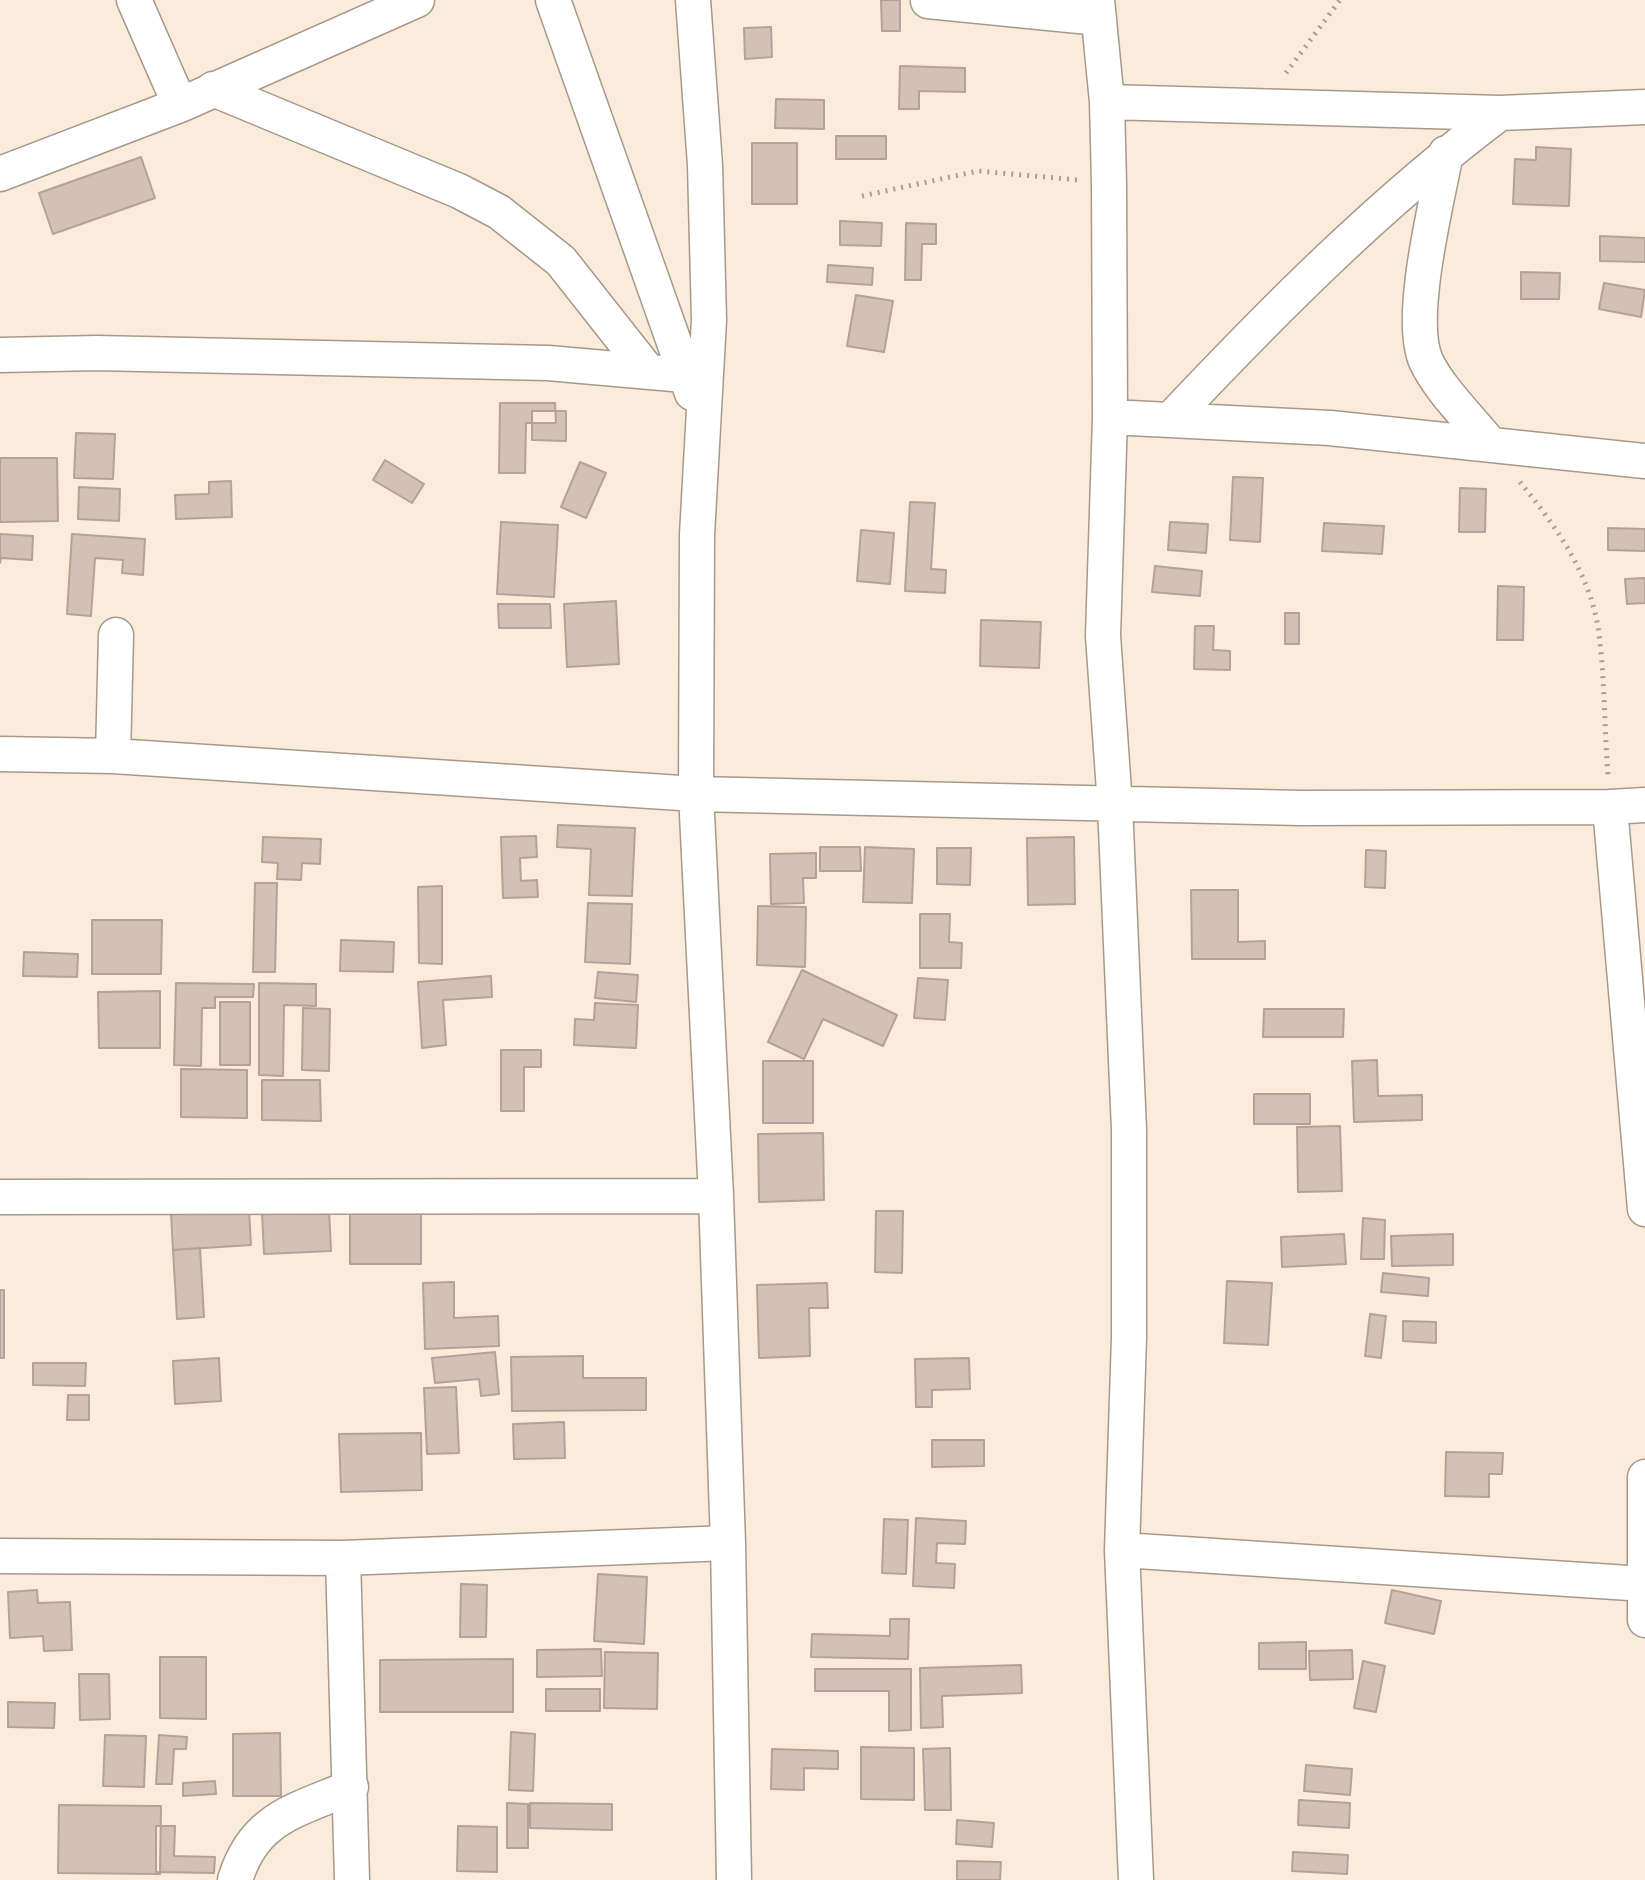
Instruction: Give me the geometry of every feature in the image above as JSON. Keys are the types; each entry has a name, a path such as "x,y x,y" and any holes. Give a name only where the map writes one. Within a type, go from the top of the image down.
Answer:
{"street":[{"path":"134,0 180,105"},
{"path":"0,174 180,105 417,0"},
{"path":"553,0 684,375 704,418"},
{"path":"693,0 705,165 709,320 697,535 696,794 716,1196 728,1543 734,1880"},
{"path":"928,1 1098,9 1107,102 1109,184 1110,417 1103,636 1115,805 1129,1130 1129,1337 1122,1550 1136,1880"},
{"path":"213,89 459,191 499,212 561,261 647,370"},
{"path":"1107,102 1500,113 1645,107"},
{"path":"1172,418 1243,342 1345,242 1446,153 1500,113"},
{"path":"1446,153 1419,309 1420,342 1431,371 1490,444"},
{"path":"0,355 97,353 533,363 684,375"},
{"path":"1110,417 1330,428 1645,461"},
{"path":"113,756 116,635"},
{"path":"0,754 113,756 696,794 1301,808 1645,805"},
{"path":"1610,807 1645,1209"},
{"path":"0,1197 716,1196"},
{"path":"1645,1477 1645,1620"},
{"path":"0,1556 343,1558 728,1543"},
{"path":"1122,1550 1644,1584"},
{"path":"343,1558 352,1880"},
{"path":"235,1880 248,1847 261,1830 288,1814 351,1787"}],"path":[{"path":"1262,106 1340,0"},
{"path":"862,196 978,171 1109,184"},
{"path":"1490,444 1554,525 1576,563 1588,592 1598,626 1610,807"}],"building":[{"path":"881,0 900,0 900,31 882,31"},
{"path":"771,27 772,57 745,59 744,28"},
{"path":"900,66 965,68 965,92 919,91 919,109 899,109"},
{"path":"776,99 824,100 824,129 775,128"},
{"path":"836,136 886,136 886,159 836,159"},
{"path":"752,143 797,143 797,204 752,204"},
{"path":"1536,147 1571,149 1569,206 1513,204 1515,159 1536,160"},
{"path":"141,157 155,198 53,234 39,193"},
{"path":"840,221 882,223 881,246 840,245"},
{"path":"906,223 936,224 936,244 922,244 921,280 905,280"},
{"path":"1600,236 1645,238 1645,262 1600,261"},
{"path":"828,265 873,268 872,285 827,282"},
{"path":"1521,272 1560,273 1559,299 1521,299"},
{"path":"1604,283 1645,290 1641,317 1599,309"},
{"path":"856,295 893,301 884,352 847,346"},
{"path":"500,403 555,403 556,423 526,423 525,473 499,473"},
{"path":"532,411 566,411 566,441 532,440"},
{"path":"76,433 115,434 113,479 74,478"},
{"path":"0,458 57,458 58,521 0,522"},
{"path":"385,460 424,484 412,503 373,480"},
{"path":"580,462 606,473 586,518 561,507"},
{"path":"1233,477 1263,478 1260,542 1230,540"},
{"path":"231,481 232,517 176,519 175,495 209,494 209,482"},
{"path":"79,487 120,489 119,521 78,519"},
{"path":"1460,488 1486,489 1485,532 1459,532"},
{"path":"910,502 935,503 931,569 946,570 945,593 905,591"},
{"path":"501,522 558,525 554,597 497,594"},
{"path":"1170,522 1208,524 1206,553 1168,550"},
{"path":"1324,523 1384,526 1382,554 1322,551"},
{"path":"1608,528 1645,529 1645,551 1608,550"},
{"path":"861,530 894,533 890,584 857,581"},
{"path":"0,534 33,536 32,560 1,558 0,563"},
{"path":"72,534 145,539 143,575 122,573 123,560 95,558 91,616 67,614"},
{"path":"1155,566 1202,571 1200,596 1152,592"},
{"path":"1645,578 1645,603 1627,604 1625,579"},
{"path":"1498,586 1524,587 1523,640 1497,640"},
{"path":"616,601 619,664 567,667 564,604"},
{"path":"498,604 550,604 551,628 499,628"},
{"path":"1285,613 1299,613 1299,644 1285,644"},
{"path":"981,620 1041,622 1039,668 980,666"},
{"path":"1195,626 1214,626 1213,650 1230,651 1230,670 1194,669"},
{"path":"558,825 635,828 632,896 589,895 591,849 557,847"},
{"path":"536,836 537,857 520,858 521,881 537,880 538,897 503,898 501,837"},
{"path":"263,837 321,839 320,864 302,863 301,880 277,879 278,863 262,862"},
{"path":"1074,837 1075,904 1028,905 1027,838"},
{"path":"820,847 860,847 861,871 820,871"},
{"path":"865,847 914,849 912,903 863,902"},
{"path":"937,848 971,848 970,885 937,884"},
{"path":"1366,850 1386,851 1385,888 1365,887"},
{"path":"816,853 816,878 803,878 804,903 771,904 770,854"},
{"path":"255,883 277,883 275,972 253,972"},
{"path":"442,886 442,964 419,963 418,887"},
{"path":"1191,890 1238,890 1238,942 1265,941 1265,959 1192,959"},
{"path":"588,903 632,904 630,964 585,962"},
{"path":"758,906 806,907 805,967 757,965"},
{"path":"920,914 950,914 949,942 962,943 961,968 920,968"},
{"path":"92,920 162,920 161,974 92,974"},
{"path":"341,940 394,942 393,972 340,971"},
{"path":"24,952 78,954 77,977 23,976"},
{"path":"802,970 897,1015 883,1046 823,1019 804,1059 768,1042"},
{"path":"598,972 638,975 636,1002 595,998"},
{"path":"491,976 492,997 443,1000 446,1045 422,1048 418,982"},
{"path":"918,978 948,980 945,1020 914,1018"},
{"path":"176,983 254,984 253,997 215,997 215,1008 202,1008 201,1066 174,1065"},
{"path":"259,983 316,984 316,1006 284,1005 283,1076 259,1075"},
{"path":"160,991 160,1048 99,1048 98,992"},
{"path":"220,1002 250,1002 250,1065 220,1065"},
{"path":"595,1003 638,1005 636,1048 574,1045 575,1019 594,1020"},
{"path":"303,1008 330,1009 329,1071 302,1070"},
{"path":"1264,1009 1344,1009 1343,1037 1263,1037"},
{"path":"501,1050 541,1050 541,1067 524,1067 524,1111 501,1111"},
{"path":"1377,1060 1378,1096 1422,1095 1422,1120 1354,1122 1352,1061"},
{"path":"763,1061 813,1061 813,1123 763,1123"},
{"path":"181,1069 247,1070 247,1118 181,1117"},
{"path":"262,1080 320,1080 321,1121 262,1120"},
{"path":"1254,1094 1310,1094 1310,1124 1254,1124"},
{"path":"1340,1126 1342,1191 1298,1192 1297,1127"},
{"path":"823,1133 824,1200 759,1202 758,1134"},
{"path":"249,1209 251,1245 173,1250 171,1213"},
{"path":"329,1209 331,1251 264,1254 262,1213"},
{"path":"876,1211 903,1211 902,1273 875,1272"},
{"path":"350,1212 421,1212 421,1264 350,1264"},
{"path":"1363,1218 1385,1220 1384,1259 1361,1259"},
{"path":"1344,1234 1346,1264 1282,1267 1281,1237"},
{"path":"1453,1234 1453,1265 1392,1266 1391,1236"},
{"path":"200,1248 204,1317 177,1319 173,1250"},
{"path":"1383,1273 1429,1278 1428,1296 1381,1292"},
{"path":"1227,1281 1272,1283 1268,1345 1224,1343"},
{"path":"454,1282 454,1318 498,1316 499,1346 425,1349 423,1283"},
{"path":"827,1283 828,1308 809,1308 810,1356 759,1358 757,1285"},
{"path":"0,1290 4,1290 4,1358 0,1358"},
{"path":"1370,1314 1386,1316 1381,1358 1365,1356"},
{"path":"1403,1321 1436,1322 1436,1343 1403,1341"},
{"path":"495,1352 499,1394 481,1396 479,1379 435,1383 432,1358"},
{"path":"583,1356 583,1378 646,1378 646,1410 512,1411 511,1357"},
{"path":"219,1358 221,1401 175,1404 173,1361"},
{"path":"969,1358 970,1389 932,1390 932,1407 916,1407 915,1359"},
{"path":"33,1363 86,1363 85,1386 33,1385"},
{"path":"456,1387 459,1453 427,1454 424,1388"},
{"path":"68,1395 89,1395 89,1420 67,1420"},
{"path":"564,1422 565,1458 514,1459 513,1424"},
{"path":"421,1433 422,1490 341,1492 339,1434"},
{"path":"932,1440 984,1440 984,1466 932,1467"},
{"path":"1446,1452 1503,1453 1502,1474 1489,1474 1489,1497 1445,1496"},
{"path":"916,1518 966,1521 965,1544 937,1543 936,1563 955,1564 954,1588 913,1586"},
{"path":"884,1519 908,1520 906,1574 882,1573"},
{"path":"598,1574 647,1577 644,1644 594,1641"},
{"path":"461,1584 487,1585 486,1637 460,1637"},
{"path":"37,1590 38,1603 70,1602 72,1650 44,1651 43,1636 10,1638 8,1592"},
{"path":"1392,1590 1441,1601 1434,1634 1385,1623"},
{"path":"890,1619 909,1619 908,1659 811,1657 812,1634 890,1636"},
{"path":"1306,1642 1306,1669 1259,1669 1259,1643"},
{"path":"601,1649 602,1676 537,1677 537,1650"},
{"path":"1352,1650 1353,1679 1310,1680 1309,1651"},
{"path":"605,1652 658,1653 657,1709 604,1708"},
{"path":"160,1657 206,1657 206,1719 160,1718"},
{"path":"513,1659 513,1712 380,1712 380,1660"},
{"path":"1363,1661 1385,1666 1376,1712 1354,1708"},
{"path":"1021,1665 1022,1693 942,1696 943,1727 921,1728 920,1668"},
{"path":"815,1669 911,1669 911,1730 889,1731 889,1691 815,1691"},
{"path":"79,1674 109,1674 110,1719 80,1720"},
{"path":"546,1689 600,1689 600,1711 546,1711"},
{"path":"8,1702 55,1703 54,1728 8,1727"},
{"path":"511,1732 535,1734 533,1791 509,1790"},
{"path":"280,1733 281,1796 233,1796 233,1734"},
{"path":"105,1735 146,1736 144,1787 103,1786"},
{"path":"159,1735 187,1737 186,1749 174,1749 172,1784 156,1784"},
{"path":"861,1747 914,1748 914,1800 861,1799"},
{"path":"950,1748 951,1810 925,1810 923,1749"},
{"path":"772,1749 838,1751 838,1769 804,1768 804,1790 771,1789"},
{"path":"1306,1765 1352,1769 1350,1795 1304,1791"},
{"path":"215,1781 216,1794 183,1796 183,1783"},
{"path":"1299,1800 1350,1803 1349,1828 1298,1825"},
{"path":"507,1803 528,1804 528,1848 507,1848"},
{"path":"530,1803 612,1804 612,1830 530,1828"},
{"path":"59,1805 161,1806 160,1874 58,1873"},
{"path":"957,1820 994,1823 992,1847 956,1844"},
{"path":"156,1826 175,1826 174,1856 215,1857 214,1873 156,1872"},
{"path":"458,1826 497,1827 497,1872 457,1871"},
{"path":"1293,1852 1348,1855 1347,1874 1292,1871"},
{"path":"957,1861 1001,1862 1000,1880 957,1880"}]}
